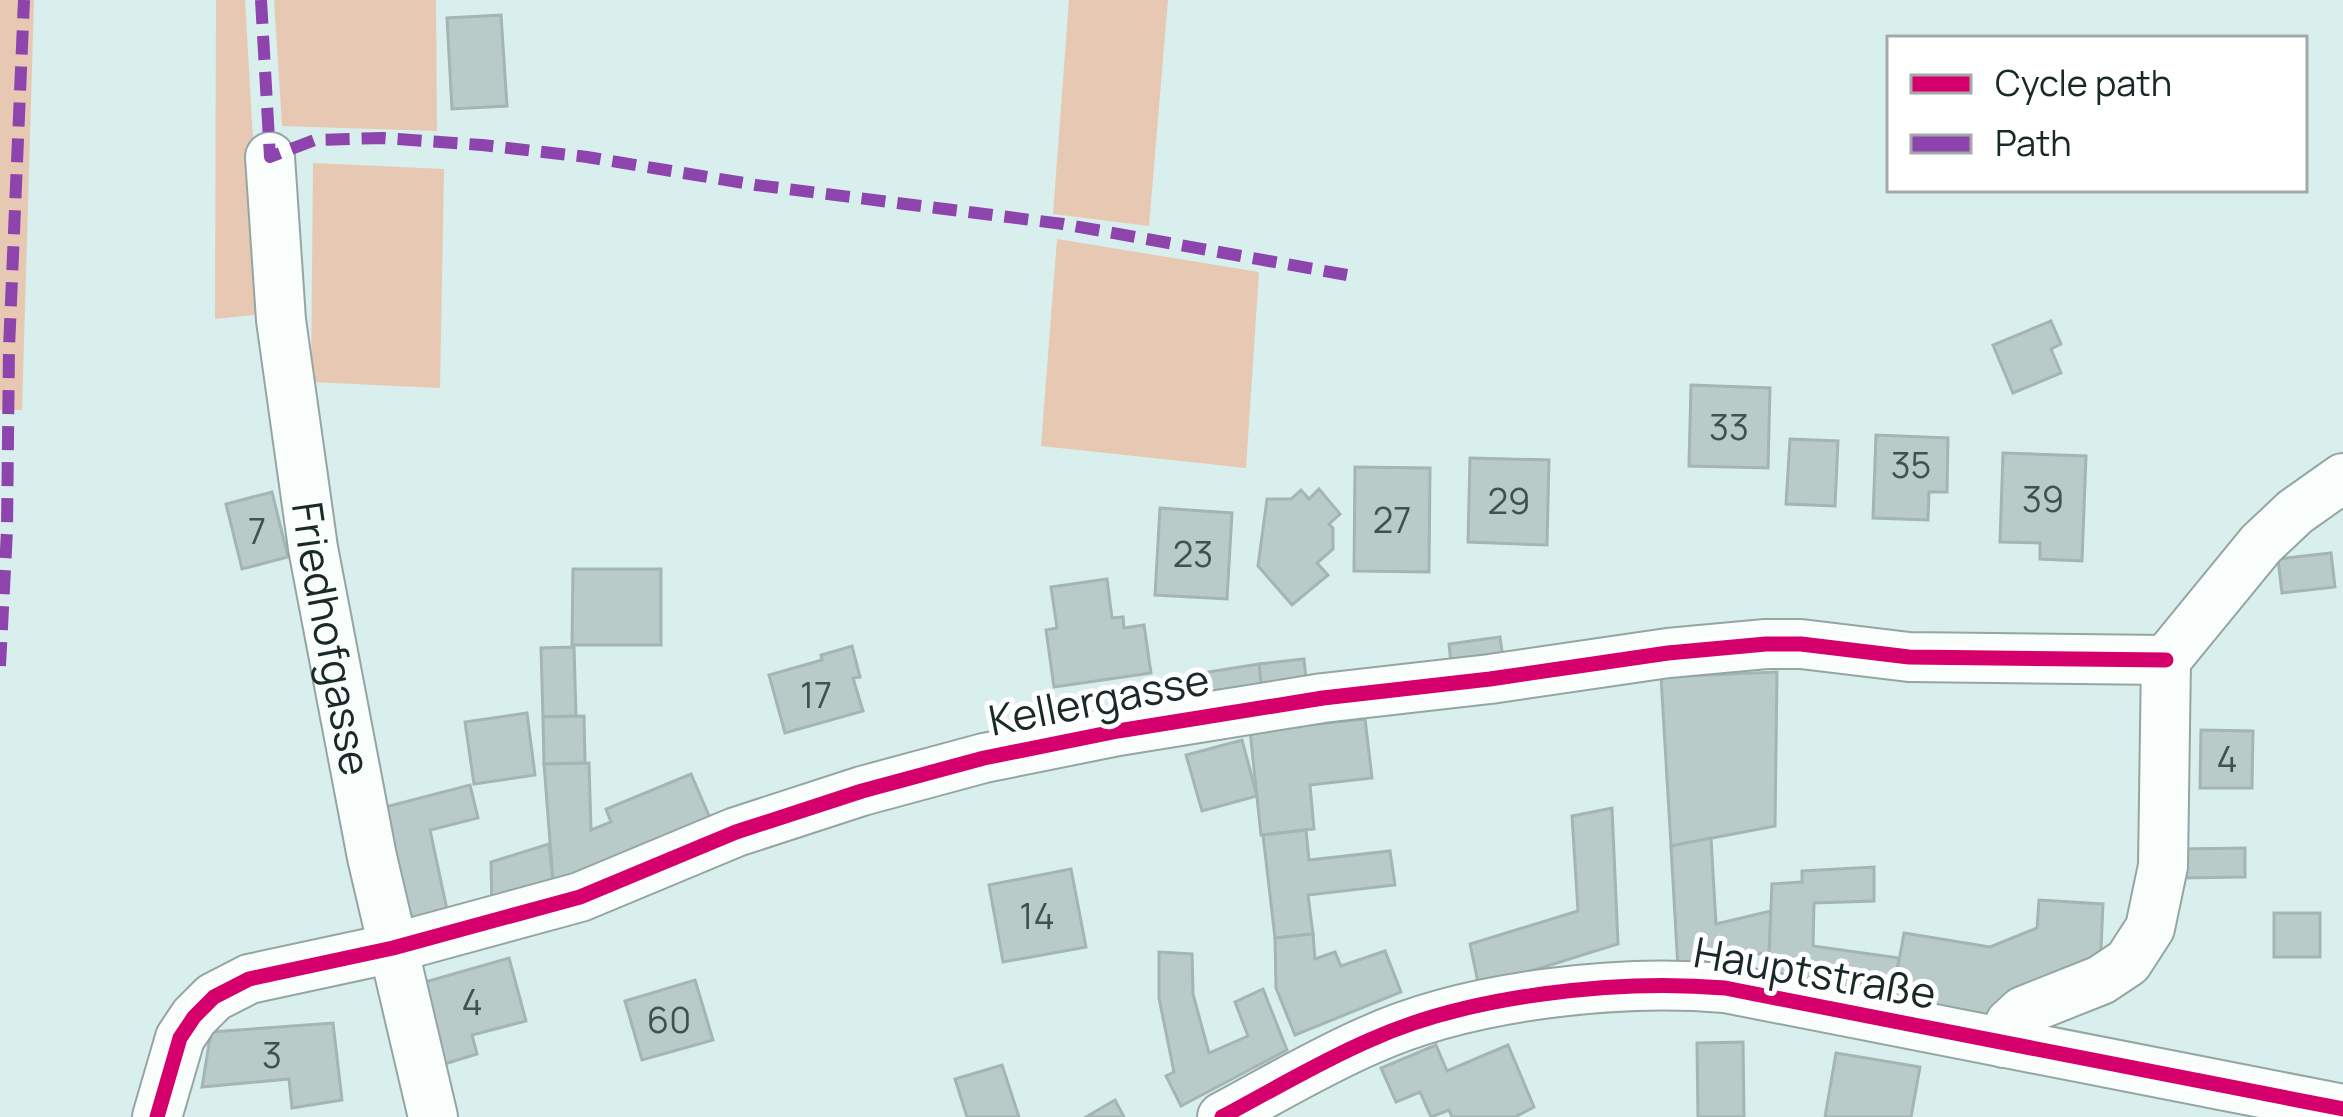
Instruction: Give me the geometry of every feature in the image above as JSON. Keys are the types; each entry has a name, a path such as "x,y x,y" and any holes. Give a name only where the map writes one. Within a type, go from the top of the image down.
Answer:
{"street":[{"name":"Friedhofgasse","path":"270,157 281,320 310,530 372,857 433,1117"},
{"path":"2005,1043 2010,1023 2023,1011 2101,980 2128,962 2150,928 2163,866 2166,660 2261,544 2295,512 2343,478"},
{"name":"Kellergasse","path":"158,1117 180,1038 214,998 248,980 393,948 580,897 736,832 984,758 1226,712 1668,652 1801,644 1909,657 2166,660"},
{"name":"Hauptstraße","path":"1222,1117 1370,1040 1427,1018 1486,1004 1667,984 1725,988 2343,1109"}],"shaded area":[{"path":"0,0 34,0 22,410 0,410"},
{"path":"216,0 245,0 263,314 215,319"},
{"path":"274,0 436,0 437,131 282,126"},
{"path":"1069,0 1168,0 1149,226 1053,214"},
{"path":"313,163 444,169 440,388 311,382"},
{"path":"1057,239 1259,272 1246,468 1041,446"}],"building":[{"path":"501,15 507,106 452,109 447,18"},
{"path":"2051,321 2061,344 2051,349 2061,373 2013,393 1993,345"},
{"path":"1691,385 1770,388 1768,468 1689,466"},
{"path":"1876,435 1948,438 1947,492 1929,492 1928,520 1873,518"},
{"path":"1790,439 1838,441 1835,506 1786,504"},
{"path":"2003,453 2086,456 2082,561 2040,559 2040,543 2000,542"},
{"path":"1470,458 1549,460 1547,545 1468,542"},
{"path":"1355,467 1430,468 1429,572 1354,571"},
{"path":"1319,489 1340,514 1329,524 1333,549 1317,563 1328,575 1292,605 1258,566 1267,499 1291,499 1301,490 1309,499"},
{"path":"272,492 288,557 242,569 226,504"},
{"path":"1160,508 1232,513 1227,599 1155,595"},
{"path":"2331,553 2335,587 2282,593 2278,559"},
{"path":"573,569 661,569 661,645 572,645"},
{"path":"1107,579 1112,618 1123,617 1124,628 1144,625 1151,673 1054,687 1046,630 1057,628 1051,587"},
{"path":"1500,637 1504,666 1452,672 1449,644"},
{"path":"852,646 860,677 853,678 863,711 785,733 769,675"},
{"path":"574,647 576,716 543,717 541,648"},
{"path":"1304,659 1306,679 1261,684 1259,664"},
{"path":"1259,664 1261,684 1205,692 1202,673"},
{"path":"1777,672 1775,826 1671,846 1661,677"},
{"path":"527,713 535,775 474,784 465,722"},
{"path":"584,716 585,763 544,764 543,717"},
{"path":"1365,719 1372,778 1310,785 1314,829 1261,835 1250,731"},
{"path":"2201,730 2253,731 2252,788 2200,788"},
{"path":"1242,740 1257,796 1202,811 1186,755"},
{"path":"589,763 591,830 611,822 606,809 691,774 713,825 553,881 544,764"},
{"path":"470,785 478,818 430,830 449,919 410,931 385,807"},
{"path":"1612,808 1618,944 1479,987 1470,944 1578,911 1572,816"},
{"path":"1306,830 1309,860 1390,851 1395,885 1308,895 1313,934 1275,938 1263,835"},
{"path":"1711,838 1716,924 1771,911 1769,952 1678,969 1671,846"},
{"path":"549,844 553,881 492,911 491,862"},
{"path":"2245,848 2245,877 2180,878 2180,849"},
{"path":"1874,867 1874,901 1814,903 1813,946 1899,958 1892,1000 1768,979 1772,884 1802,882 1802,871"},
{"path":"1071,869 1086,947 1003,962 989,885"},
{"path":"2039,900 2103,904 2100,971 1988,1016 1892,1000 1904,933 1990,947 2037,928"},
{"path":"2274,913 2320,913 2320,957 2274,957"},
{"path":"1313,934 1315,959 1335,952 1341,966 1385,951 1401,992 1295,1035 1276,988 1275,938"},
{"path":"1159,952 1192,954 1193,994 1209,1053 1248,1036 1235,1002 1263,989 1287,1050 1181,1106 1166,1076 1174,1072 1159,998"},
{"path":"509,958 526,1021 472,1035 477,1054 441,1065 418,984"},
{"path":"695,980 713,1040 642,1060 625,1001"},
{"path":"333,1023 342,1100 292,1108 289,1079 202,1087 211,1032"},
{"path":"1743,1042 1744,1117 1698,1117 1697,1043"},
{"path":"1436,1045 1447,1071 1508,1045 1534,1107 1515,1117 1452,1117 1449,1110 1431,1117 1420,1092 1396,1102 1381,1068"},
{"path":"1836,1053 1920,1067 1911,1117 1825,1117"},
{"path":"1002,1065 1019,1117 967,1117 955,1079"},
{"path":"1115,1100 1124,1117 1086,1117"}],"marked path":[{"path":"0,666 24,0"},
{"path":"261,0 270,157 315,140 382,138 482,145 1063,224 1347,275"}],"cycle path":[{"path":"157,1117 180,1038 214,997 249,979 393,948 580,897 736,832 984,758 1323,698 1766,644 1909,657 2166,660"},
{"path":"1222,1117 1332,1058 1409,1024 1498,1001 1638,986 1725,988 2343,1109"}]}
